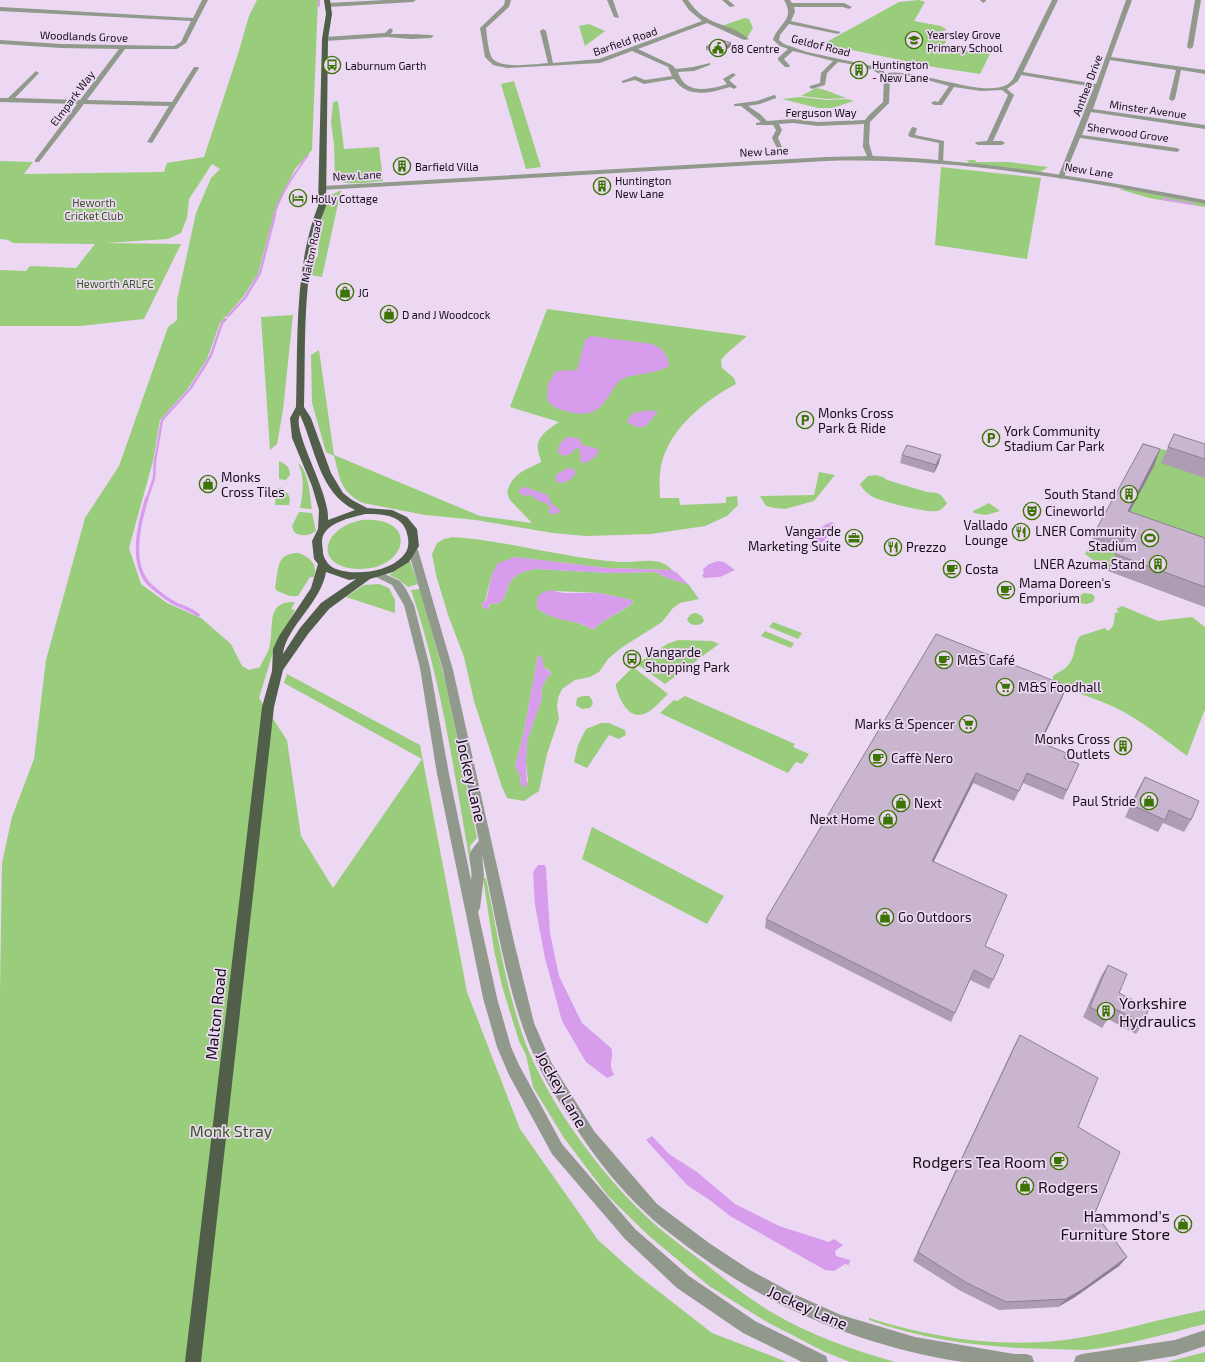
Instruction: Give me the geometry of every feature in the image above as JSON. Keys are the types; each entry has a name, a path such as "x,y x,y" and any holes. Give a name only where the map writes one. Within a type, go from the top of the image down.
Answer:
{"main road":[{"name":"Malton Road","path":"323,530 324,510 317,486 297,438 294,418 300,407 304,278 318,216 322,206 326,39 329,14 328,2"},
{"name":"Malton Road","path":"300,407 307,417 309,427 334,486 340,495 349,503 366,511"},
{"path":"381,511 393,514 403,519 411,527 415,536 413,550 399,565 378,574 366,576 341,575 322,565 317,557 315,551 317,538 323,530 335,520 350,513 381,511"},
{"name":"Malton Road","path":"193,1362 268,707 277,671 278,651 288,630 316,588 320,579 322,565"},
{"name":"Malton Road","path":"277,671 304,631 326,606 366,576"}],"street":[{"path":"0,9 196,20 205,0"},
{"path":"328,2 413,0"},
{"name":"Barfield Road","path":"508,0 507,6 483,28 488,57 492,62 500,65 517,67 594,62 706,22"},
{"path":"610,0 617,17"},
{"path":"685,0 691,10 706,22 738,34 746,39"},
{"path":"725,0 732,6"},
{"path":"870,158 865,145 868,129 867,122 871,116 886,103 888,83 885,75 903,74 990,90 1004,89 1015,83 1055,0"},
{"name":"Anthea Drive","path":"1061,177 1098,86 1129,0"},
{"path":"1190,47 1198,0"},
{"path":"789,2 844,5 849,7"},
{"name":"Geldof Road","path":"789,2 791,12 789,22 777,35 776,40 781,45 792,49 870,67 885,75"},
{"name":"Woodlands Grove","path":"0,42 53,46 167,49 182,45 196,20"},
{"path":"789,22 838,32"},
{"path":"543,31 551,65"},
{"path":"326,39 388,33 411,37 431,36"},
{"name":"Elmpark Way","path":"37,161 123,48"},
{"path":"633,49 665,64 675,74 679,83 701,93 733,86 728,83 726,79 733,75"},
{"path":"787,66 780,59 792,49"},
{"path":"1108,58 1205,72"},
{"path":"812,87 823,87 824,82 822,76 837,60"},
{"path":"644,82 708,64"},
{"path":"150,142 196,68"},
{"path":"1172,99 1180,68"},
{"path":"11,99 36,72"},
{"path":"1020,73 1098,86"},
{"path":"624,82 635,78 650,85"},
{"path":"937,105 952,84"},
{"path":"988,143 1011,95 1004,89"},
{"name":"Ferguson Way","path":"765,123 761,117 740,105 758,103 774,97"},
{"path":"0,100 11,99 174,104"},
{"name":"Minster Avenue","path":"1088,110 1205,127"},
{"name":"Ferguson Way","path":"758,124 793,121 822,124 867,122"},
{"name":"Ferguson Way","path":"775,122 779,130 775,138 778,144 786,141"},
{"path":"914,128 911,135 912,136 942,142 941,162"},
{"name":"Sherwood Grove","path":"1077,136 1177,150"},
{"path":"978,143 1002,144"},
{"name":"New Lane","path":"322,188 797,160 870,158 941,162 1061,177 1152,191 1205,202"},
{"name":"Jockey Lane","path":"413,550 448,670 527,1023 546,1067 589,1136 652,1209 703,1249 744,1276 788,1300 840,1323 915,1345 1014,1362 1026,1362"},
{"name":"Jockey Lane","path":"378,574 396,583 401,589 409,605 425,668 443,774 490,998 504,1046 514,1070 557,1149 630,1234 683,1282 750,1327 820,1362"},
{"path":"473,919 478,876 475,857 478,848 486,842"},
{"path":"1082,1362 1176,1348 1205,1338"}],"green space":[{"name":"Monk Stray","path":"257,0 318,0 312,150 295,169 276,207 258,274 243,297 220,323 207,359 187,390 160,420 153,461 129,548 141,584 167,603 201,618 231,644 242,666 249,670 260,667 268,650 275,610 279,605 295,602 291,609 295,610 274,649 259,698 287,740 301,836 333,888 422,759 284,683 287,674 420,745 467,992 520,1129 598,1240 635,1273 712,1333 787,1362 0,1362 0,991 2,863 12,817 34,759 46,660 85,518 119,466 168,327 177,320 177,300 196,213 211,178 220,169 212,164 189,199 187,218 181,233 168,239 105,243 181,244 144,319 80,326 0,326 0,270 26,271 30,266 76,268 95,244 13,243 8,240 0,239 0,161 33,162 24,174 164,172 167,163 204,157 249,16"},
{"name":"Yearsley Grove Primary School","path":"919,0 925,2 914,21 941,26 947,30 937,32 948,39 942,47 990,54 980,74 934,67 823,44 899,2"},
{"path":"745,18 749,19 753,28 747,38 739,32 721,26"},
{"path":"589,24 605,31 585,46 579,26"},
{"path":"514,81 541,167 526,169 501,84"},
{"path":"816,88 846,98 828,99 801,96"},
{"path":"799,97 828,100 847,99 854,101 832,108 818,108 782,99"},
{"path":"338,101 344,149 379,147 383,181 351,183 339,181 335,178 334,144 331,123 333,102"},
{"path":"967,160 975,160 976,162 1009,162 1048,167 1040,172 969,163"},
{"path":"941,167 1041,178 1027,259 935,245"},
{"path":"1119,189 1127,189 1205,204 1205,207 1149,198"},
{"path":"341,190 322,277 310,275 312,264 318,256 319,235 324,206 331,195"},
{"path":"547,309 747,336 721,360 722,368 734,378 736,384 710,400 687,420 669,445 663,458 660,473 660,498 679,498 680,505 726,503 726,497 737,496 738,505 727,516 705,526 651,534 586,536 553,533 476,520 425,515 363,503 355,499 345,489 340,478 334,456 326,452 312,403 311,355 319,350 334,455 480,516 532,523 510,500 507,492 516,476 541,462 538,452 539,441 544,433 559,422 510,407"},
{"path":"293,315 283,410 277,444 270,450 261,317"},
{"name":"LNER Community Stadium","path":"1143,443 1205,463 1205,607 1108,571 1085,554"},
{"path":"279,461 286,465 289,470 290,475 286,480 279,479"},
{"path":"298,463 305,472 307,478 312,509 300,508 303,491 302,474"},
{"path":"819,472 835,475 814,501 785,509 774,508 766,506 760,496 814,495"},
{"path":"876,475 887,480 927,492 937,493 941,495 947,503 940,510 932,511 905,507 873,497 862,488 860,484 868,476"},
{"path":"280,487 288,494 290,499 289,505 275,505 276,491"},
{"path":"989,503 1000,511 986,515 974,513 973,511"},
{"path":"299,512 312,513 316,531 305,535 299,535 294,532 292,526"},
{"path":"362,520 381,521 393,526 400,534 400,544 396,553 388,562 375,567 358,569 344,567 334,562 329,555 328,547 331,538 348,524"},
{"path":"453,537 474,539 599,560 620,562 655,561 667,565 672,570 607,568 515,557 492,574 482,607 488,609 490,604 500,603 513,578 525,571 536,569 610,573 654,572 689,585 699,599 680,603 673,608 662,622 621,648 608,659 599,672 590,677 575,680 562,689 558,698 557,707 559,719 547,754 539,791 524,801 507,798 474,701 464,657 448,615 436,575 432,554 437,543 444,539","holes":["556,591 600,593 632,600 633,603 602,622 593,630 579,623 550,616 537,608","538,655 544,667 550,671 551,674 547,677 541,690 542,698 527,741 526,761 528,782 521,785 520,775 515,766 523,736"]},
{"path":"298,553 312,562 315,572 314,577 310,577 298,596 290,596 277,591 275,588 278,569 279,564 285,556"},
{"path":"410,561 418,584 408,587 398,579 389,575"},
{"path":"379,584 389,588 395,600 395,613 346,597 364,585"},
{"path":"420,589 446,683 477,838 470,846 474,874 472,874 447,730 422,624 411,590"},
{"path":"1084,593 1092,594 1095,597 1093,602 1087,604 1079,603 1079,597"},
{"path":"1122,606 1158,621 1192,617 1205,627 1205,709 1187,756 1134,718 1101,701 1056,684 1053,679 1053,676 1068,666 1080,636 1105,628 1108,631 1113,625 1115,613 1119,612 1116,609"},
{"path":"696,613 702,616 704,621 697,625 689,623 687,619 691,614"},
{"path":"773,622 802,633 798,639 769,627"},
{"path":"765,631 794,643 791,648 761,636"},
{"path":"678,640 712,641 719,644 665,684 637,664 667,644"},
{"path":"633,667 668,694 651,710 639,715 629,711 622,702 616,687 616,684"},
{"path":"589,696 592,700 593,704 590,708 582,709 576,705 577,698"},
{"path":"685,696 795,744 793,747 809,754 802,764 796,762 788,773 660,713 674,700 677,701"},
{"path":"601,723 609,723 625,730 626,735 619,739 609,735 587,768 574,762 578,745 586,729"},
{"path":"592,827 724,896 707,924 582,859"},
{"path":"483,878 486,878 509,988 521,1031 529,1052 553,1099 568,1123 603,1170 640,1211 659,1228 756,1302 787,1321 817,1335 895,1362 850,1362 825,1352 767,1322 709,1286 648,1235 608,1196 564,1138 533,1087 526,1055 519,1041 502,986 494,950"},
{"path":"1205,1310 1205,1324 1130,1343 1084,1350 1004,1347 958,1342 913,1333 869,1320 869,1318 917,1331 966,1340 1015,1343 1065,1340 1083,1337"},
{"path":"1205,1352 1205,1362 1167,1362"}],"shaded area":[{"path":"591,336 652,344 664,352 669,366 657,371 622,379 617,383 604,403 590,413 578,414 557,408 547,400 548,384 556,371 577,370 585,340"},
{"path":"650,410 658,412 645,427 637,427 628,423 627,421 633,413"},
{"path":"567,437 579,438 582,445 596,448 599,450 597,455 588,462 583,463 580,461 580,449 576,448 568,455 561,455 558,453 559,446"},
{"path":"568,468 573,468 576,473 568,481 558,483 555,479 557,474"},
{"path":"522,487 548,495 551,503 559,509 560,512 552,515 549,512 550,506 544,502 538,501 531,495 525,496 518,492"},
{"path":"832,522 835,525 824,541 810,548 811,538 817,530"},
{"path":"515,557 607,568 672,570 689,585 654,572 610,573 536,569 522,572 513,578 504,597 499,603 489,604 488,610 482,607 483,601 486,601 492,574 498,563"},
{"path":"718,561 724,562 735,570 720,577 704,578 702,575 704,573 703,569 709,564"},
{"path":"549,590 564,593 600,593 632,600 633,603 602,622 593,630 587,626 551,616 537,608 537,597"},
{"path":"538,655 542,657 544,667 550,672 551,675 547,677 541,690 542,698 527,741 527,786 524,787 521,785 520,775 515,766 523,736"},
{"path":"538,865 545,865 546,869 550,933 559,976 582,1023 611,1048 611,1066 614,1075 607,1078 586,1062 562,1021 545,958 535,905 533,872"},
{"path":"652,1136 669,1154 697,1172 735,1204 779,1226 829,1242 834,1239 843,1245 835,1251 836,1256 850,1260 849,1265 845,1264 834,1271 825,1270 730,1216 687,1185 646,1140"}],"building":[{"path":"718,39 731,43 720,50 706,47"},
{"path":"1174,434 1205,444 1205,459 1168,447"},
{"path":"1143,444 1160,449 1128,511 1205,538 1205,587 1115,554 1125,537 1097,528"},
{"path":"907,445 941,455 936,465 902,455"},
{"path":"936,634 1067,686 1040,742 1066,753 1064,758 1079,764 1067,790 1027,773 1019,791 976,773 932,861 1007,895 985,946 1004,955 993,980 974,970 955,1013 766,919"},
{"path":"1145,777 1199,801 1191,820 1169,810 1165,820 1132,805"},
{"path":"1108,965 1127,974 1119,993 1149,1008 1143,1023 1113,1008 1109,1017 1090,1007"},
{"name":"Rodgers","path":"1020,1035 1098,1078 1078,1127 1120,1152 1095,1213 1127,1257 1083,1289 1066,1299 1006,1302 965,1282 918,1252"}],"waterway":[{"path":"319,0 319,6"},
{"path":"274,216 284,192 308,155"},
{"path":"1163,199 1193,204"},
{"path":"228,316 245,298 260,273 275,215"},
{"path":"147,499 154,478 155,461 162,420 190,389 204,367 211,355 222,323 226,319"},
{"path":"147,498 141,519 138,544 138,556 144,578 151,586 166,598 198,615"}],"place":[{"name":"Yearsley Grove Primary School","path":"914,40"},
{"name":"68 Centre","path":"718,48"},
{"name":"Laburnum Garth","path":"332,65"},
{"name":"Huntington - New Lane","path":"859,70"},
{"name":"Barfield Villa","path":"402,166"},
{"name":"Huntington New Lane","path":"602,186"},
{"name":"Holly Cottage","path":"298,198"},
{"name":"JG","path":"345,292"},
{"name":"D and J Woodcock","path":"389,314"},
{"name":"Monks Cross Park & Ride","path":"805,420"},
{"name":"York Community Stadium Car Park","path":"991,438"},
{"name":"Monks Cross Tiles","path":"208,484"},
{"name":"South Stand","path":"1129,494"},
{"name":"Cineworld","path":"1032,511"},
{"name":"Vallado Lounge","path":"1021,532"},
{"name":"Vangarde Marketing Suite","path":"854,538"},
{"name":"LNER Community Stadium","path":"1150,538"},
{"name":"Prezzo","path":"893,547"},
{"name":"LNER Azuma Stand","path":"1158,564"},
{"name":"Costa","path":"952,569"},
{"name":"Mama Doreen's Emporium","path":"1006,590"},
{"name":"Vangarde Shopping Park","path":"632,659"},
{"name":"M&S Café","path":"944,660"},
{"name":"M&S Foodhall","path":"1005,687"},
{"name":"Marks & Spencer","path":"968,724"},
{"name":"Monks Cross Outlets","path":"1123,746"},
{"name":"Caffè Nero","path":"878,758"},
{"name":"Paul Stride","path":"1149,801"},
{"name":"Next","path":"901,803"},
{"name":"Next Home","path":"888,819"},
{"name":"Go Outdoors","path":"885,917"},
{"name":"Yorkshire Hydraulics","path":"1106,1011"},
{"name":"Rodgers Tea Room","path":"1059,1161"},
{"name":"Rodgers","path":"1025,1186"},
{"name":"Hammond's Furniture Store","path":"1183,1224"}],"park label":[{"name":"Heworth Cricket Club","path":"94,208"},
{"name":"Heworth ARLFC","path":"115,283"}]}
